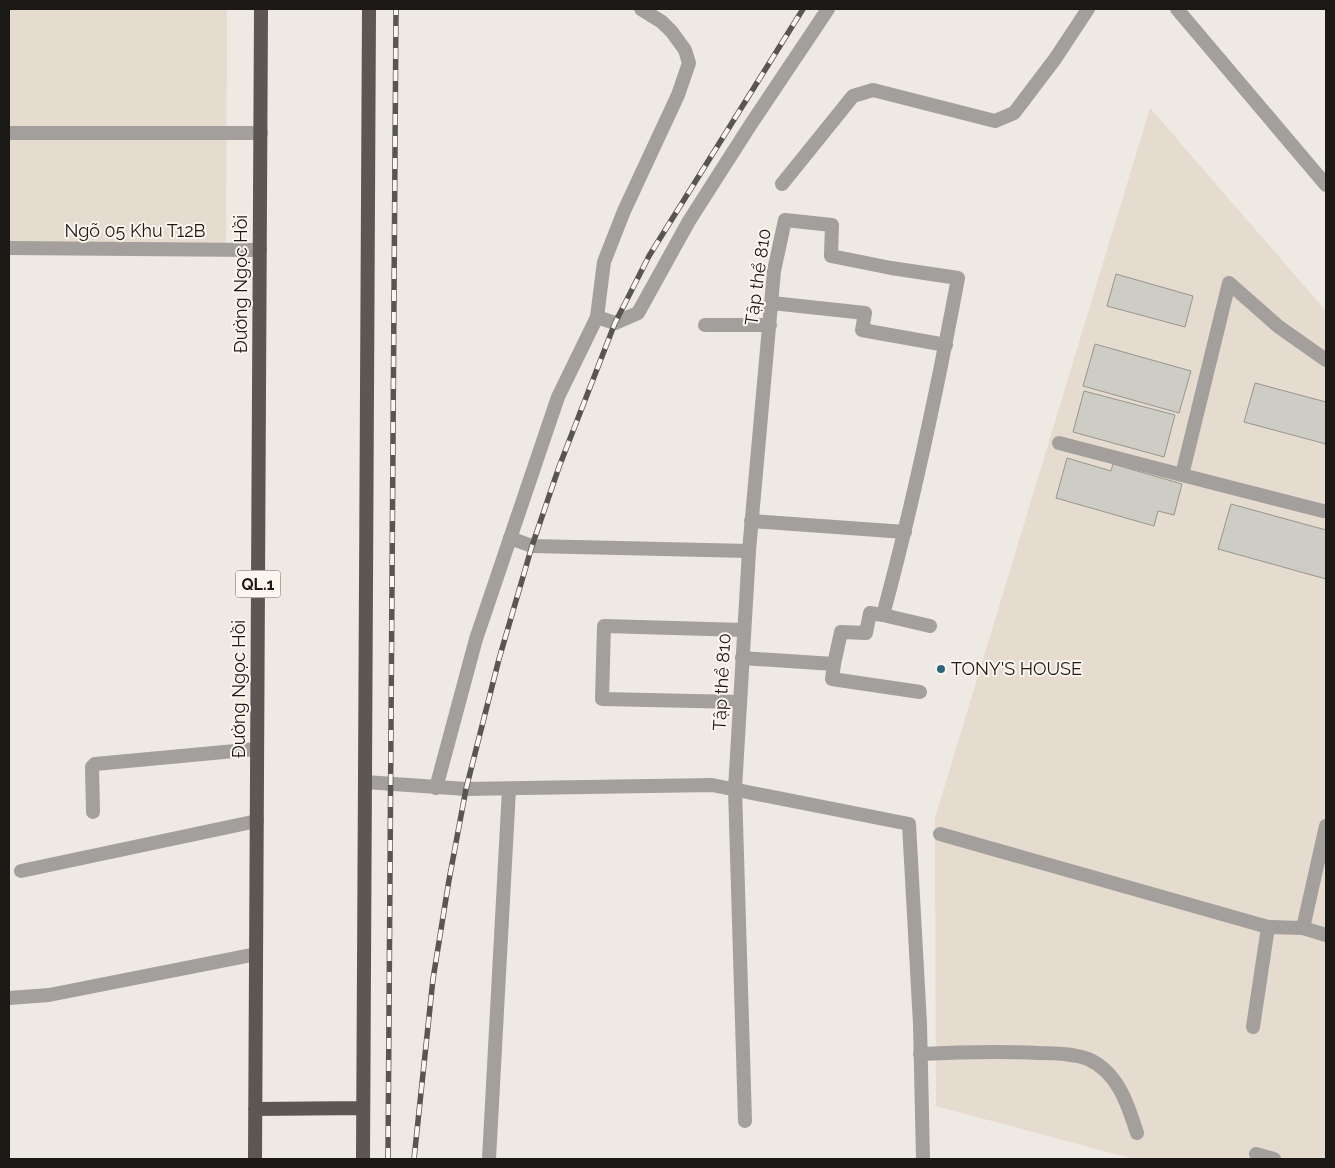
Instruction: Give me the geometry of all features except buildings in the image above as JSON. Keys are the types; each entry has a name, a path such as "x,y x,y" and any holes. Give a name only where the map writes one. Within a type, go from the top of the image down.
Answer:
{"highway":[{"name":"Đường Ngọc Hồi","path":"255,1159 261,9"},
{"path":"362,1159 369,9"},
{"path":"255,1109 363,1108"}],"street":[{"path":"436,788 476,639 558,397 597,316 604,262 624,211 678,95 689,63 685,50 672,32 662,22 641,9"},
{"path":"597,316 614,323 638,313 689,221 828,9"},
{"path":"782,184 853,96 873,90 994,121 1014,114 1055,59 1088,9"},
{"path":"1177,9 1326,185"},
{"path":"9,133 260,133"},
{"name":"Tập thể 810","path":"745,1121 735,789 751,521 774,271 785,220 832,225 831,256 891,268 958,278 946,345 906,532 883,615"},
{"name":"Ngõ 05 Khu T12B","path":"9,248 260,250"},
{"path":"1182,475 1229,283 1279,327 1326,360"},
{"path":"772,304 865,313 862,330 946,345"},
{"path":"705,325 770,325"},
{"path":"1058,443 1323,511"},
{"path":"751,521 906,532"},
{"path":"510,538 532,546 749,551"},
{"path":"920,692 832,679 834,664 841,632 866,633 870,613 930,626"},
{"path":"740,702 602,700 604,626 744,630"},
{"path":"742,658 834,664"},
{"path":"93,812 92,767 95,764 257,749"},
{"path":"365,782 436,788 509,789 712,785 909,824 924,1159"},
{"path":"489,1159 509,789"},
{"path":"21,872 257,821"},
{"path":"1303,928 1326,826"},
{"path":"940,834 1268,927 1303,928 1326,935"},
{"path":"1253,1027 1268,927"},
{"path":"9,998 49,995 256,954"},
{"path":"920,1054 1000,1051 1055,1054 1088,1059 1114,1081 1127,1101 1137,1133"},
{"path":"1256,1154 1274,1159"}],"shaded area":[{"path":"9,9 227,9 226,243 9,246"},
{"path":"1150,108 1326,311 1326,1159 1134,1159 936,1106 935,818"}],"railway":[{"path":"388,1159 396,9"},
{"path":"414,1159 433,979 466,789 499,659 532,546 559,467 615,323 649,256 803,9"}],"place":[{"name":"TONY'S HOUSE","path":"941,669"}]}
